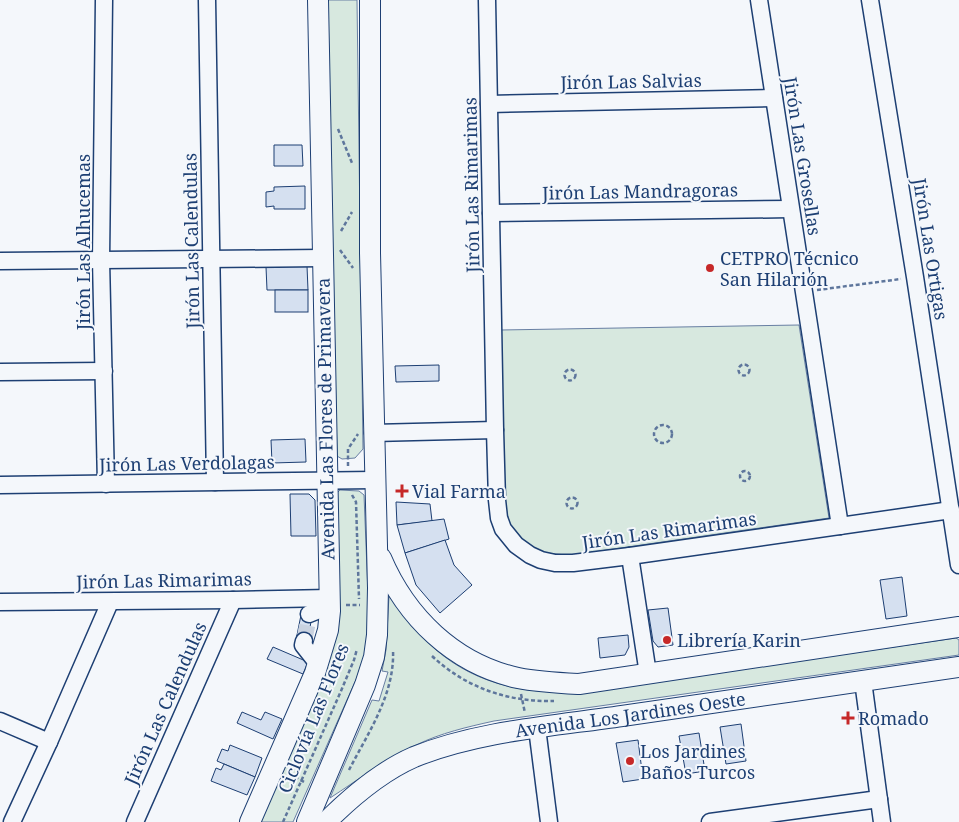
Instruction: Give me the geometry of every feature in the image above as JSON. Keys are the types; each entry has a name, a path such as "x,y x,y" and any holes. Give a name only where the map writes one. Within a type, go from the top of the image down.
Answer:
{"main road":[{"name":"Avenida Las Flores de Primavera","path":"250,822 318,664 328,630 325,600 327,481 318,0"},
{"path":"307,822 365,685 374,657 377,635 366,606 377,548 370,253 370,0"},
{"path":"377,548 389,577 401,598 432,634 448,647 470,661 494,671 518,678 546,682 579,684 959,627"},
{"name":"Avenida Los Jardines Oeste","path":"326,822 375,780 413,758 462,741 959,667"}],"street":[{"name":"Jirón Las Alhucemas","path":"104,0 101,260 106,484"},
{"name":"Jirón Las Calendulas","path":"207,0 215,482"},
{"name":"Jirón Las Rimarimas","path":"487,0 495,430 499,518 503,530 519,548 541,560 556,563 630,556 951,510"},
{"name":"Jirón Las Grosellas","path":"759,0 840,526"},
{"name":"Jirón Las Ortigas","path":"870,0 959,565"},
{"name":"Jirón Las Salvias","path":"489,104 774,98"},
{"name":"Jirón Las Mandragoras","path":"491,214 790,209"},
{"path":"0,261 322,258"},
{"path":"0,372 104,372"},
{"path":"373,433 495,430"},
{"name":"Jirón Las Verdolagas","path":"0,485 374,480"},
{"path":"630,556 648,674"},
{"name":"Jirón Las Calendulas","path":"134,822 232,600"},
{"path":"309,615 325,600"},
{"name":"Jirón Las Rimarimas","path":"0,602 325,600"},
{"path":"12,822 110,602"},
{"path":"304,642 303,645 318,664"},
{"path":"863,681 882,822"},
{"path":"0,721 49,742"},
{"path":"533,729 549,822"},
{"path":"710,822 880,799"}],"path":[{"path":"336,124 355,170"},
{"path":"338,237 343,225 352,214 354,204"},
{"path":"339,244 340,251 358,274"},
{"path":"803,292 915,277"},
{"path":"745,364 748,366 749,372 747,374 742,375 740,373 738,369 740,365 745,364"},
{"path":"568,369 573,370 575,378 572,380 566,379 564,377 565,371 568,369"},
{"path":"662,425 669,428 672,436 670,440 662,444 656,440 653,433 658,426 662,425"},
{"path":"748,471 750,478 744,481 740,476 741,473 748,471"},
{"path":"573,497 576,499 577,506 574,508 567,507 567,500 573,497"},
{"path":"325,600 366,606 356,502"},
{"name":"Ciclovía Las Flores","path":"282,822 341,692 354,660 357,646"},
{"path":"518,678 533,729"},
{"path":"274,767 321,790"}],"shaded area":[{"path":"327,0 357,0 363,449 355,458 342,459 337,456"},
{"path":"799,325 829,518 572,555 533,549 524,544 517,536 511,527 505,499 501,330"},
{"path":"340,490 359,491 364,495 369,619 366,650 362,666 293,822 258,822 322,675 336,494"},
{"path":"389,596 422,636 452,662 488,680 506,686 526,689 566,692 587,691 956,638 959,640 959,655 484,723 445,734 416,745 383,763 330,798 372,700 379,701 388,672 382,671 386,650"}],"building":[{"path":"274,145 302,145 303,166 274,166"},
{"path":"305,186 305,209 274,209 274,206 266,207 266,192 274,191 274,187"},
{"path":"307,266 308,290 267,290 266,267"},
{"path":"275,290 308,290 308,312 275,312"},
{"path":"439,365 439,381 396,382 395,366"},
{"path":"305,439 306,462 272,463 271,440"},
{"path":"290,494 309,494 315,500 316,536 291,536"},
{"path":"396,502 430,504 432,521 397,525"},
{"path":"444,519 449,539 405,553 397,525"},
{"path":"445,540 454,565 472,585 440,613 416,585 405,553"},
{"path":"902,577 907,616 886,619 880,580"},
{"path":"668,608 673,645 658,647 653,641 648,610"},
{"path":"301,615 312,617 307,642 296,640"},
{"path":"628,635 629,647 625,655 600,658 598,638"},
{"path":"273,647 308,662 303,674 267,659"},
{"path":"242,712 261,720 265,712 282,719 273,739 237,723"},
{"path":"741,724 746,761 726,764 720,727"},
{"path":"699,733 705,771 686,774 679,736"},
{"name":"Los Jardines Baños Turcos","path":"638,740 643,779 623,782 616,743"},
{"path":"230,745 262,758 255,777 217,761 222,749 228,751"},
{"path":"224,764 255,777 247,795 211,781 216,768 221,770"}],"tunnel":[{"path":"304,641 309,617"}],"place":[{"name":"CETPRO Técnico San Hilarión","path":"710,268"},
{"name":"Vial Farma","path":"402,491"},
{"name":"Librería Karin","path":"667,640"},
{"name":"Romado","path":"848,718"},
{"name":"Los Jardines Baños Turcos","path":"630,761"}]}
